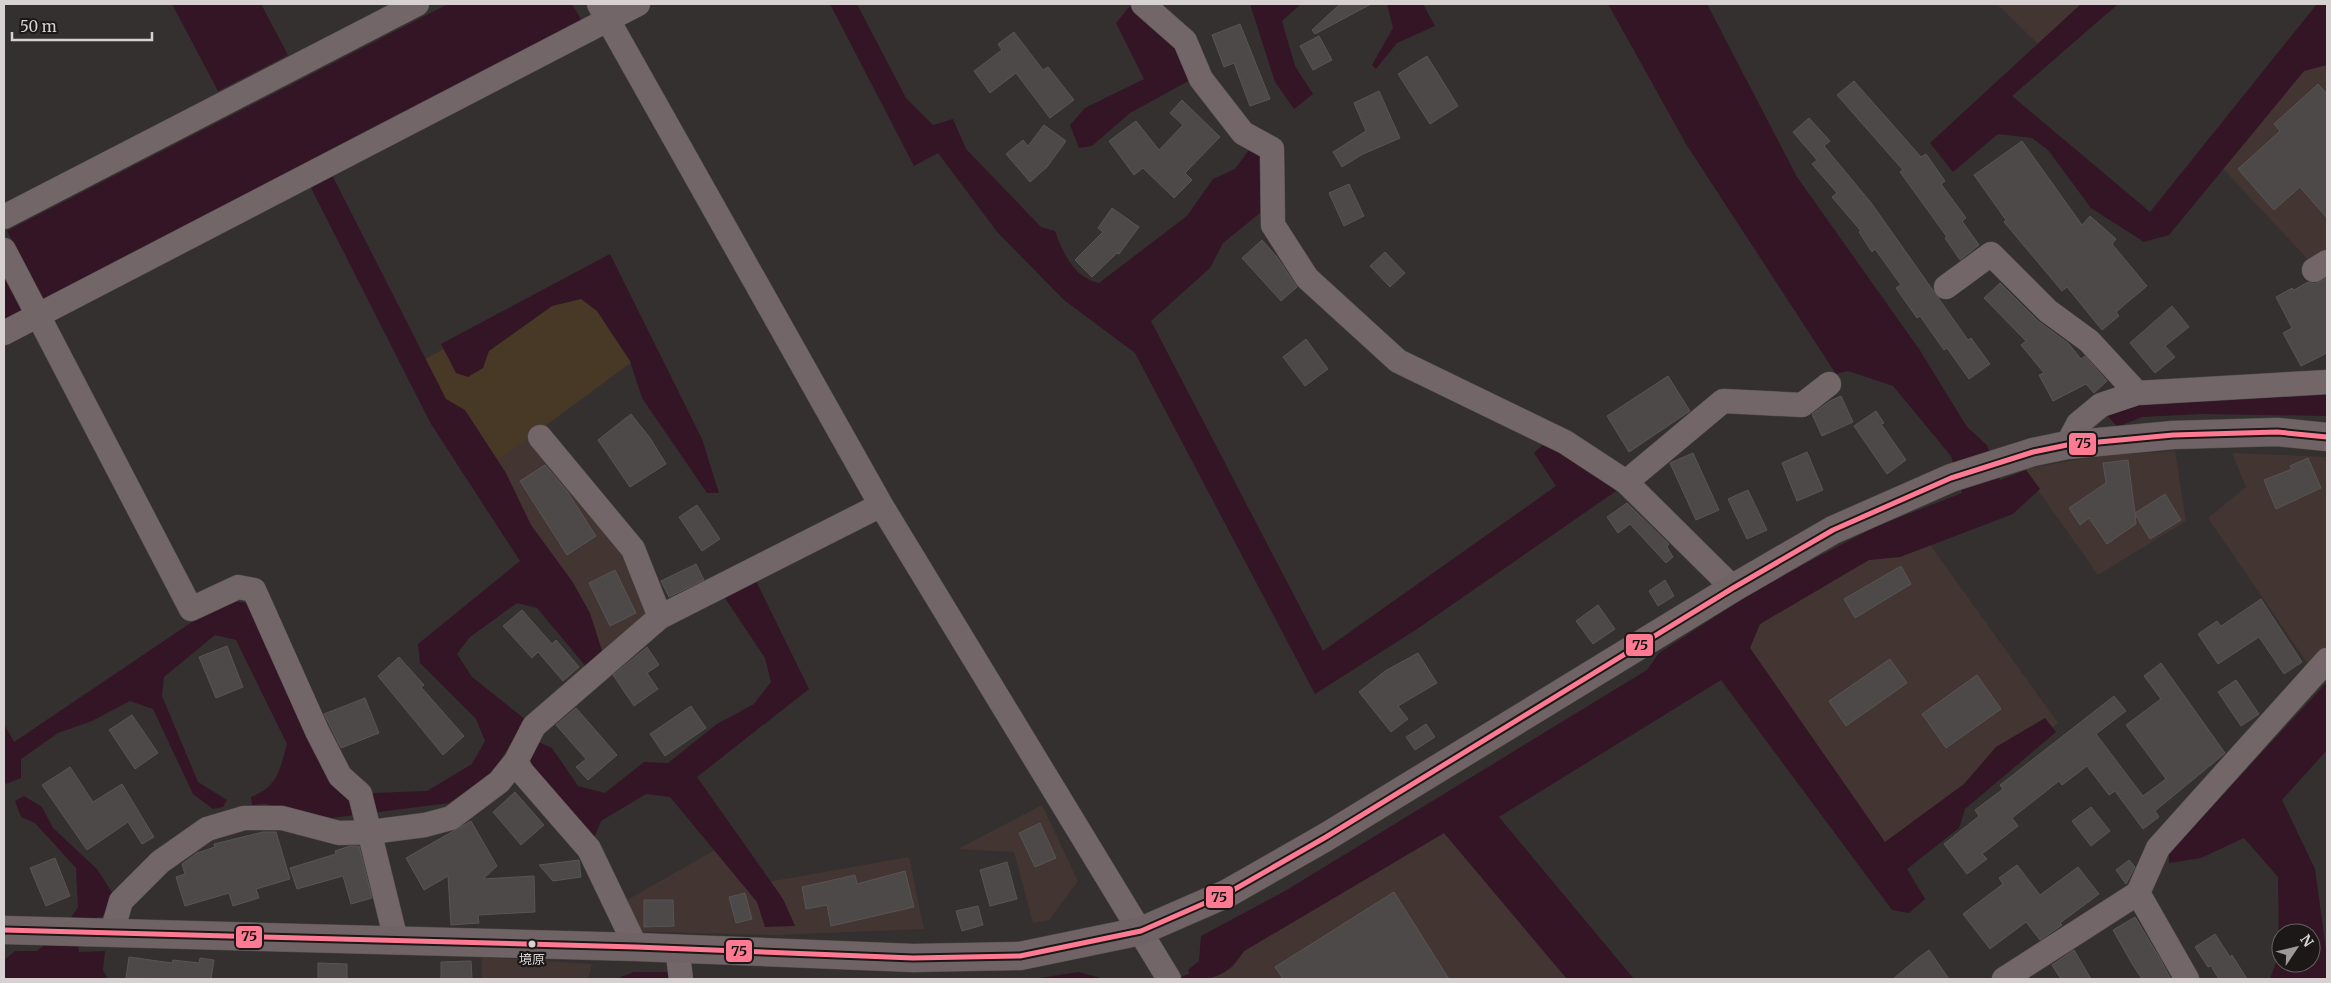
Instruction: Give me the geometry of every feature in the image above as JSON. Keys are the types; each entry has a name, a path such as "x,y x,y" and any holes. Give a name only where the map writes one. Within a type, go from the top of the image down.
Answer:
{"highway":[{"path":"4,930 636,947 680,967 1020,956 1141,931 1228,893 1301,851 1733,588 1833,530 1951,478 2001,461 2066,445 2192,434 2277,432 2327,437"}],"street":[{"path":"4,217 417,4"},
{"path":"4,333 603,11 638,4"},
{"path":"1143,4 1185,41 1201,79 1243,134 1272,149 1273,225 1307,278 1398,361 1565,442 1626,482 1733,588"},
{"path":"603,11 881,505 1166,974"},
{"path":"4,250 191,609 238,586 254,590 317,731 340,776 366,814 396,940"},
{"path":"1946,287 1991,254 2048,311 2089,341 2137,393"},
{"path":"2066,445 2078,424 2102,405 2137,393 2327,382"},
{"path":"1626,482 1723,400 1802,405 1828,384"},
{"path":"540,437 634,548 660,617"},
{"path":"100,932 121,902 160,862 207,829 244,818 282,818 339,833 366,814 425,825 451,818 499,782 516,761 534,726 660,617 881,505"},
{"path":"2004,979 2138,893 2158,848 2327,660"},
{"path":"516,761 522,772 588,849 636,947"},
{"path":"2138,893 2187,979"}],"shaded area":[{"path":"172,4 261,4 288,55 218,91"},
{"path":"448,4 572,4 582,21 43,300 7,231"},
{"path":"830,4 857,4 906,98 933,125 953,119 966,149 1041,227 1055,231 1066,256 1076,270 1090,280 1099,283 1187,216 1213,179 1235,169 1251,147 1264,157 1267,175 1260,213 1223,243 1210,268 1151,321 1323,651 1556,486 1534,453 1547,441 1619,489 1417,629 1315,694 1135,353 1064,300 998,233 938,153 914,166"},
{"path":"1250,4 1301,4 1282,21 1295,66 1313,94 1294,109 1275,82"},
{"path":"1387,4 1423,4 1435,26 1397,43 1376,69 1372,65 1393,28"},
{"path":"1608,4 1707,4 1797,177 1919,349 1967,427 1987,445 2000,480 2026,470 2040,489 2013,514 1900,557 1869,560 1760,624 1750,648 1885,842 1964,784 1996,747 2045,718 2056,732 1965,809 1959,828 1907,869 1925,899 1909,913 1892,910 1721,680 1499,817 1634,979 1567,979 1444,833 1244,951 1233,965 1223,973 1209,978 1192,979 1188,970 1199,961 1201,936 1285,891 1647,670 1659,653 1766,584 1875,527 1962,493 1951,456 1893,386 1848,371 1836,374 1686,144"},
{"path":"1997,4 2093,4 2044,50"},
{"path":"2081,4 2118,4 2012,96 2150,212 2317,4 2327,4 2327,65 2304,71 2169,235 2144,242 2091,208 2048,150 2032,138 1998,134 1953,172 1930,143"},
{"path":"1130,6 1178,44 1192,79 1130,113 1092,146 1079,148 1070,125 1085,108 1144,79 1116,23"},
{"path":"2303,53 2327,58 2327,255 2312,264 2216,161"},
{"path":"331,173 446,399 465,410 506,473 531,525 572,581 590,613 603,654 588,669 537,608 517,603 470,637 457,654 472,677 526,720 492,773 449,803 332,818 266,804 252,805 251,797 267,788 276,776 280,769 287,744 236,640 215,635 164,677 162,696 198,782 227,800 223,807 213,809 193,794 153,709 130,701 92,721 58,733 21,759 21,778 6,784 4,782 4,724 14,742 195,620 233,601 247,603 368,802 374,793 427,791 472,764 485,741 476,719 420,663 418,644 520,561 431,424 309,184"},
{"path":"610,254 702,439 719,493 707,493 642,398 630,361 597,311 581,299 552,306 489,351 483,368 468,377 456,373 441,344"},
{"path":"605,258 651,348 481,473 413,366"},
{"path":"4,271 24,310 4,320"},
{"path":"2327,391 2327,416 2201,414 2142,417 2117,427 2106,414 2142,400"},
{"path":"546,425 640,549 665,613 607,656 545,574 481,473"},
{"path":"2175,451 2186,521 2098,575 2023,469 2099,456"},
{"path":"2232,453 2327,457 2327,670 2319,680 2208,518 2246,487"},
{"path":"1918,528 2058,723 1886,861 1724,636"},
{"path":"756,581 809,689 697,777 783,899 795,926 765,927 757,902 670,797 646,794 601,821 594,838 541,786 527,758 536,741 552,748 578,786 605,793 644,762 668,763 717,724 754,704 771,682 765,658 725,598"},
{"path":"2327,682 2327,750 2282,800 2315,869 2327,957 2327,979 2270,979 2272,973 2321,973 2321,923 2279,923 2278,877 2244,838 2201,858 2169,863 2169,853"},
{"path":"24,796 42,807 53,828 97,869 115,897 102,917 94,918 78,944 79,952 105,951 103,970 108,979 4,979 4,960 15,951 37,951 64,928 78,907 76,868 35,823 21,817 15,801"},
{"path":"1042,805 1078,881 1049,920 1033,923 1014,852 958,849"},
{"path":"1444,833 1567,979 1209,979 1232,968 1244,951"},
{"path":"722,846 757,884 909,857 924,929 776,935 623,931 613,908"},
{"path":"482,957 592,964 588,979 482,979"},
{"path":"634,972 667,972 673,979 616,979"},
{"path":"1079,972 1104,979 1033,979"}],"building":[{"path":"1340,4 1371,4 1315,34 1312,30"},
{"path":"1240,24 1270,99 1250,106 1234,63 1224,67 1212,35"},
{"path":"1014,32 1043,70 1048,67 1074,100 1050,118 1016,73 990,93 974,71 1002,50 998,44"},
{"path":"1319,36 1332,60 1313,70 1300,46"},
{"path":"1427,56 1458,106 1430,124 1398,74"},
{"path":"1854,81 1921,157 1926,154 1945,181 1941,184 1966,218 1962,221 1979,245 1960,260 1945,238 1947,237 1900,172 1903,170 1837,95"},
{"path":"2318,84 2327,94 2327,218 2300,187 2274,210 2238,169 2280,131 2274,124"},
{"path":"1379,91 1400,138 1361,155 1342,167 1333,152 1366,131 1354,103"},
{"path":"1182,100 1220,137 1185,173 1192,180 1174,198 1143,168 1134,175 1109,141 1136,121 1159,150 1183,125 1170,113"},
{"path":"1809,118 1830,141 1824,146 1872,204 1968,340 1971,338 1990,364 1969,379 1947,348 1944,350 1920,316 1917,318 1896,288 1901,285 1875,249 1872,252 1859,232 1861,231 1832,197 1837,193 1812,164 1817,160 1793,132"},
{"path":"1044,125 1066,141 1047,167 1030,182 1006,154 1023,140 1028,146"},
{"path":"2022,141 2082,225 2090,216 2116,239 2112,244 2147,286 2116,312 2119,316 2102,330 2067,287 2062,291 2004,222 2006,220 1974,175"},
{"path":"1349,184 1364,216 1344,226 1329,193"},
{"path":"1112,208 1139,227 1119,254 1117,253 1092,277 1075,260 1103,232 1098,228"},
{"path":"1262,240 1277,257 1297,287 1281,301 1242,258"},
{"path":"1385,252 1405,273 1390,287 1370,266"},
{"path":"2327,278 2327,353 2301,366 2283,333 2292,328 2276,297 2308,282 2315,284"},
{"path":"2000,283 2038,321 2068,343 2081,359 2085,356 2107,381 2094,393 2086,384 2053,401 2039,375 2044,373 2021,345 2026,341 1984,298"},
{"path":"2172,306 2189,327 2165,346 2175,357 2155,373 2130,343"},
{"path":"1306,339 1328,369 1305,386 1283,357"},
{"path":"1668,376 1690,411 1629,452 1607,416"},
{"path":"1841,396 1853,422 1822,436 1812,414 1830,401"},
{"path":"1876,411 1884,423 1881,424 1906,460 1887,474 1854,426"},
{"path":"631,414 650,438 666,464 630,487 598,440"},
{"path":"1807,452 1823,490 1797,501 1782,463"},
{"path":"1693,453 1719,510 1696,520 1670,463"},
{"path":"2308,458 2321,488 2276,509 2264,480 2292,469 2290,466"},
{"path":"2128,460 2135,513 2165,494 2181,520 2150,539 2135,514 2136,524 2107,544 2089,518 2080,525 2069,508 2106,483 2103,463"},
{"path":"545,465 567,491 596,536 567,555 520,481"},
{"path":"1748,490 1767,530 1747,539 1728,499"},
{"path":"1627,503 1669,544 1667,547 1673,557 1666,563 1630,524 1618,533 1607,517"},
{"path":"697,505 720,539 702,551 679,517"},
{"path":"696,564 704,580 669,597 661,581"},
{"path":"1901,566 1911,584 1855,618 1844,599"},
{"path":"615,570 636,613 610,626 589,583"},
{"path":"1665,580 1674,596 1658,606 1649,591"},
{"path":"2261,599 2302,662 2284,674 2259,637 2218,664 2198,634 2217,621 2221,626"},
{"path":"1598,605 1615,629 1593,644 1576,621"},
{"path":"522,610 552,644 556,640 579,667 563,681 538,652 532,658 503,626"},
{"path":"227,646 243,687 216,698 199,657"},
{"path":"647,647 659,665 647,673 658,689 634,706 613,675"},
{"path":"1418,653 1437,683 1398,706 1408,719 1391,732 1359,692 1385,671"},
{"path":"399,657 424,685 421,687 464,736 443,755 378,676"},
{"path":"1890,659 1907,683 1846,726 1829,701"},
{"path":"2161,663 2225,753 2155,811 2159,817 2143,829 2115,791 2109,795 2087,766 2062,785 2059,781 2012,818 2018,826 1982,854 1987,859 1967,874 1944,844 1979,816 1975,810 2003,789 2000,785 2114,696 2126,711 2096,734 2143,796 2166,779 2126,725 2161,699 2144,676"},
{"path":"1977,675 2001,709 1946,748 1922,714"},
{"path":"2236,680 2259,714 2241,726 2218,692"},
{"path":"365,698 379,733 341,748 324,714"},
{"path":"691,706 706,728 665,756 650,734"},
{"path":"576,708 617,755 588,780 576,767 586,759 556,725"},
{"path":"132,715 158,753 135,769 109,730"},
{"path":"1426,724 1435,737 1415,750 1406,737"},
{"path":"70,767 93,802 122,784 154,837 142,844 128,822 87,850 42,785"},
{"path":"515,792 544,825 521,845 493,812"},
{"path":"2091,807 2110,831 2091,846 2072,821"},
{"path":"471,821 497,866 483,879 534,876 535,912 478,915 479,923 451,925 448,876 424,890 406,858"},
{"path":"1040,823 1056,858 1035,867 1019,833"},
{"path":"263,832 276,832 290,879 256,889 259,898 233,906 229,893 185,906 176,877 185,874 182,864 197,853 215,847 214,844"},
{"path":"350,846 359,846 372,898 351,904 343,876 297,889 290,868 336,854 335,851"},
{"path":"55,858 70,896 46,906 30,868"},
{"path":"579,860 581,877 553,881 539,865"},
{"path":"2129,860 2135,867 2126,884 2116,870"},
{"path":"1007,862 1017,899 990,906 980,870"},
{"path":"2017,865 2040,895 2078,867 2099,894 2060,923 2062,925 2040,940 2026,922 1990,949 1963,914 2003,884 1999,878"},
{"path":"905,871 914,907 831,926 827,905 806,909 802,887 855,875 857,884"},
{"path":"1394,892 1449,979 1283,979 1275,967"},
{"path":"745,893 752,919 736,923 729,897"},
{"path":"644,900 673,900 674,926 644,927"},
{"path":"978,906 983,925 962,931 956,911"},
{"path":"2135,917 2171,979 2142,979 2131,962 2113,930"},
{"path":"2215,934 2230,957 2232,955 2247,979 2219,979 2211,966 2208,967 2195,947"},
{"path":"1929,950 1949,979 1893,979 1918,958"},
{"path":"2074,950 2091,979 2061,979 2052,965"},
{"path":"129,957 172,963 173,960 199,963 200,958 214,960 211,979 126,978"},
{"path":"471,961 472,979 441,979 441,962"},
{"path":"318,963 347,964 347,979 318,979"}],"waterway":[{"path":"1183,979 1196,974"}],"transit line":[{"name":"75","path":"4,930 636,947 913,958 1020,956 1141,931 1228,893 1326,837 1733,588 1833,530 1951,478 2033,452 2067,445 2173,435 2277,432 2327,437"}],"place":[{"name":"境原","path":"532,944"}]}
